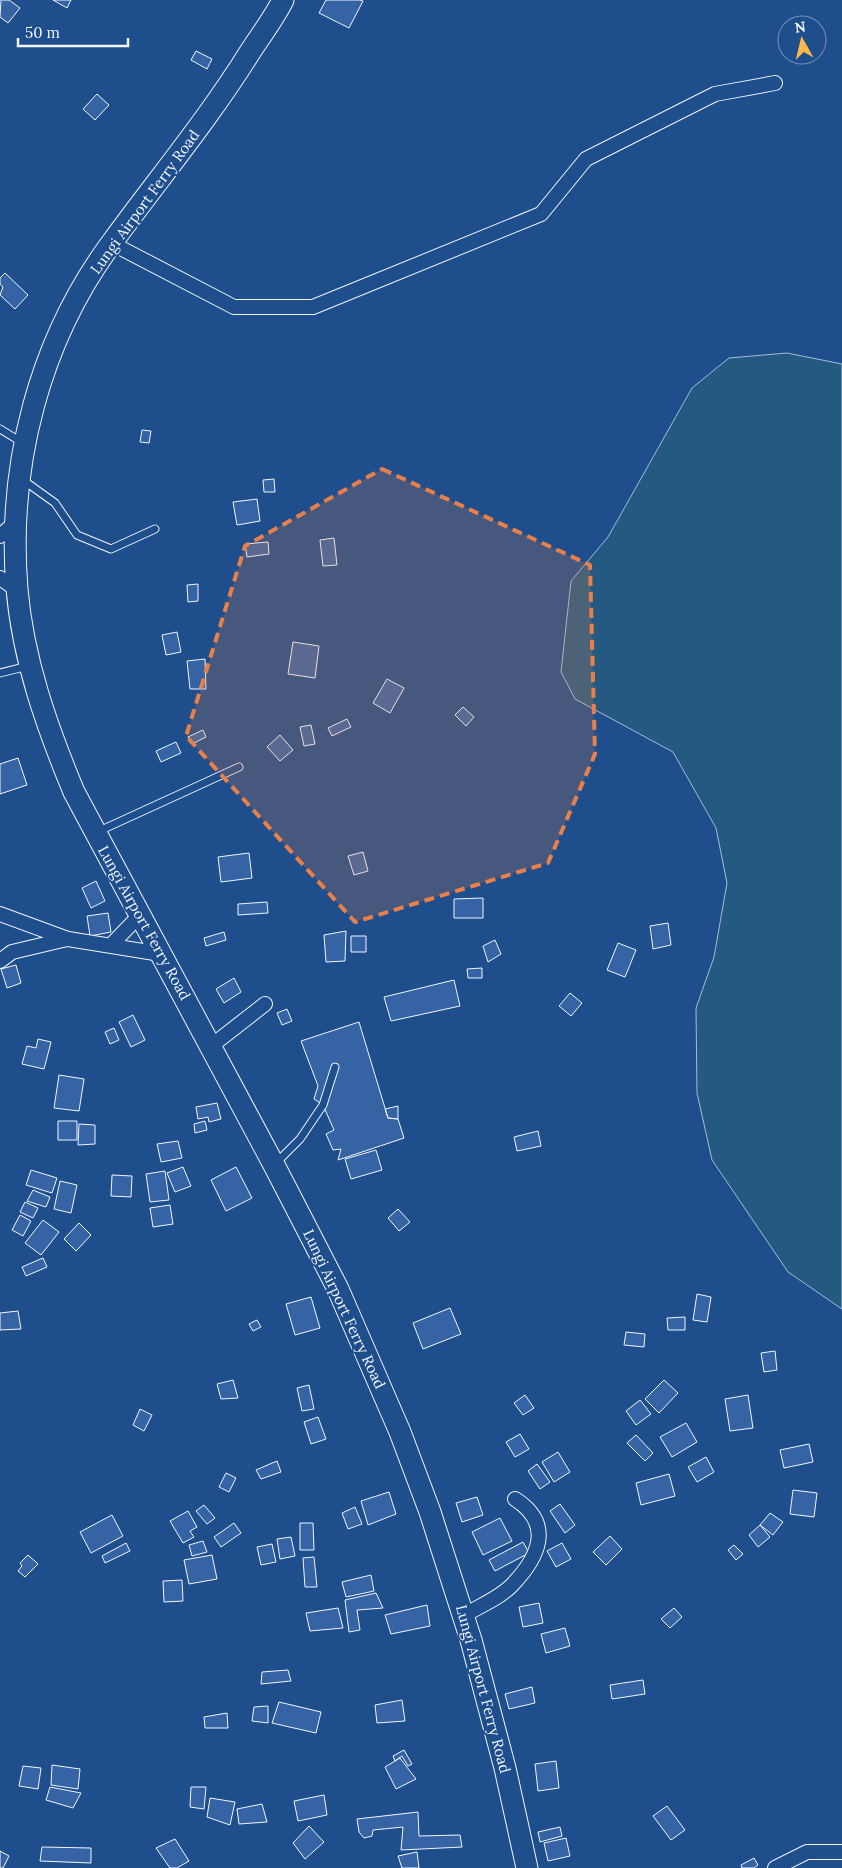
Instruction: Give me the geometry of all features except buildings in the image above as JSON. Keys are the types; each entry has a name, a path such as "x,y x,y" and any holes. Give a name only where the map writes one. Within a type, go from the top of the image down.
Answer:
{"main road":[{"name":"Lungi Airport Ferry Road","path":"283,0 224,94 111,243 79,295 54,341 36,392 19,477 9,584 53,742 74,792 274,1165 338,1289 400,1432 430,1512 464,1616 505,1768 527,1868"}],"street":[{"path":"111,243 234,307 313,307 541,214 586,159 715,94 775,83"},
{"path":"0,536 16,522"},
{"path":"0,914 68,938 161,954"},
{"path":"111,945 140,915"},
{"path":"0,961 12,952 68,938"},
{"path":"210,1047 265,1004"},
{"path":"464,1616 512,1586 537,1553 539,1525 530,1508 515,1499"},
{"path":"775,1868 807,1852 842,1852"}],"lane":[{"path":"0,429 26,444"},
{"path":"19,477 55,503 77,535 111,549 155,529"},
{"path":"0,673 30,665"},
{"path":"95,833 239,767"},
{"path":"274,1165 300,1139 323,1105 334,1067"},
{"path":"794,1868 807,1852"}],"highlighted area":[{"path":"382,469 590,565 595,754 548,863 355,922 186,736 245,546"}],"shaded area":[{"path":"787,353 842,364 842,1309 788,1272 712,1160 697,1093 696,1008 714,957 727,883 716,828 673,752 575,699 561,672 571,581 608,537 692,388 729,358"}]}
